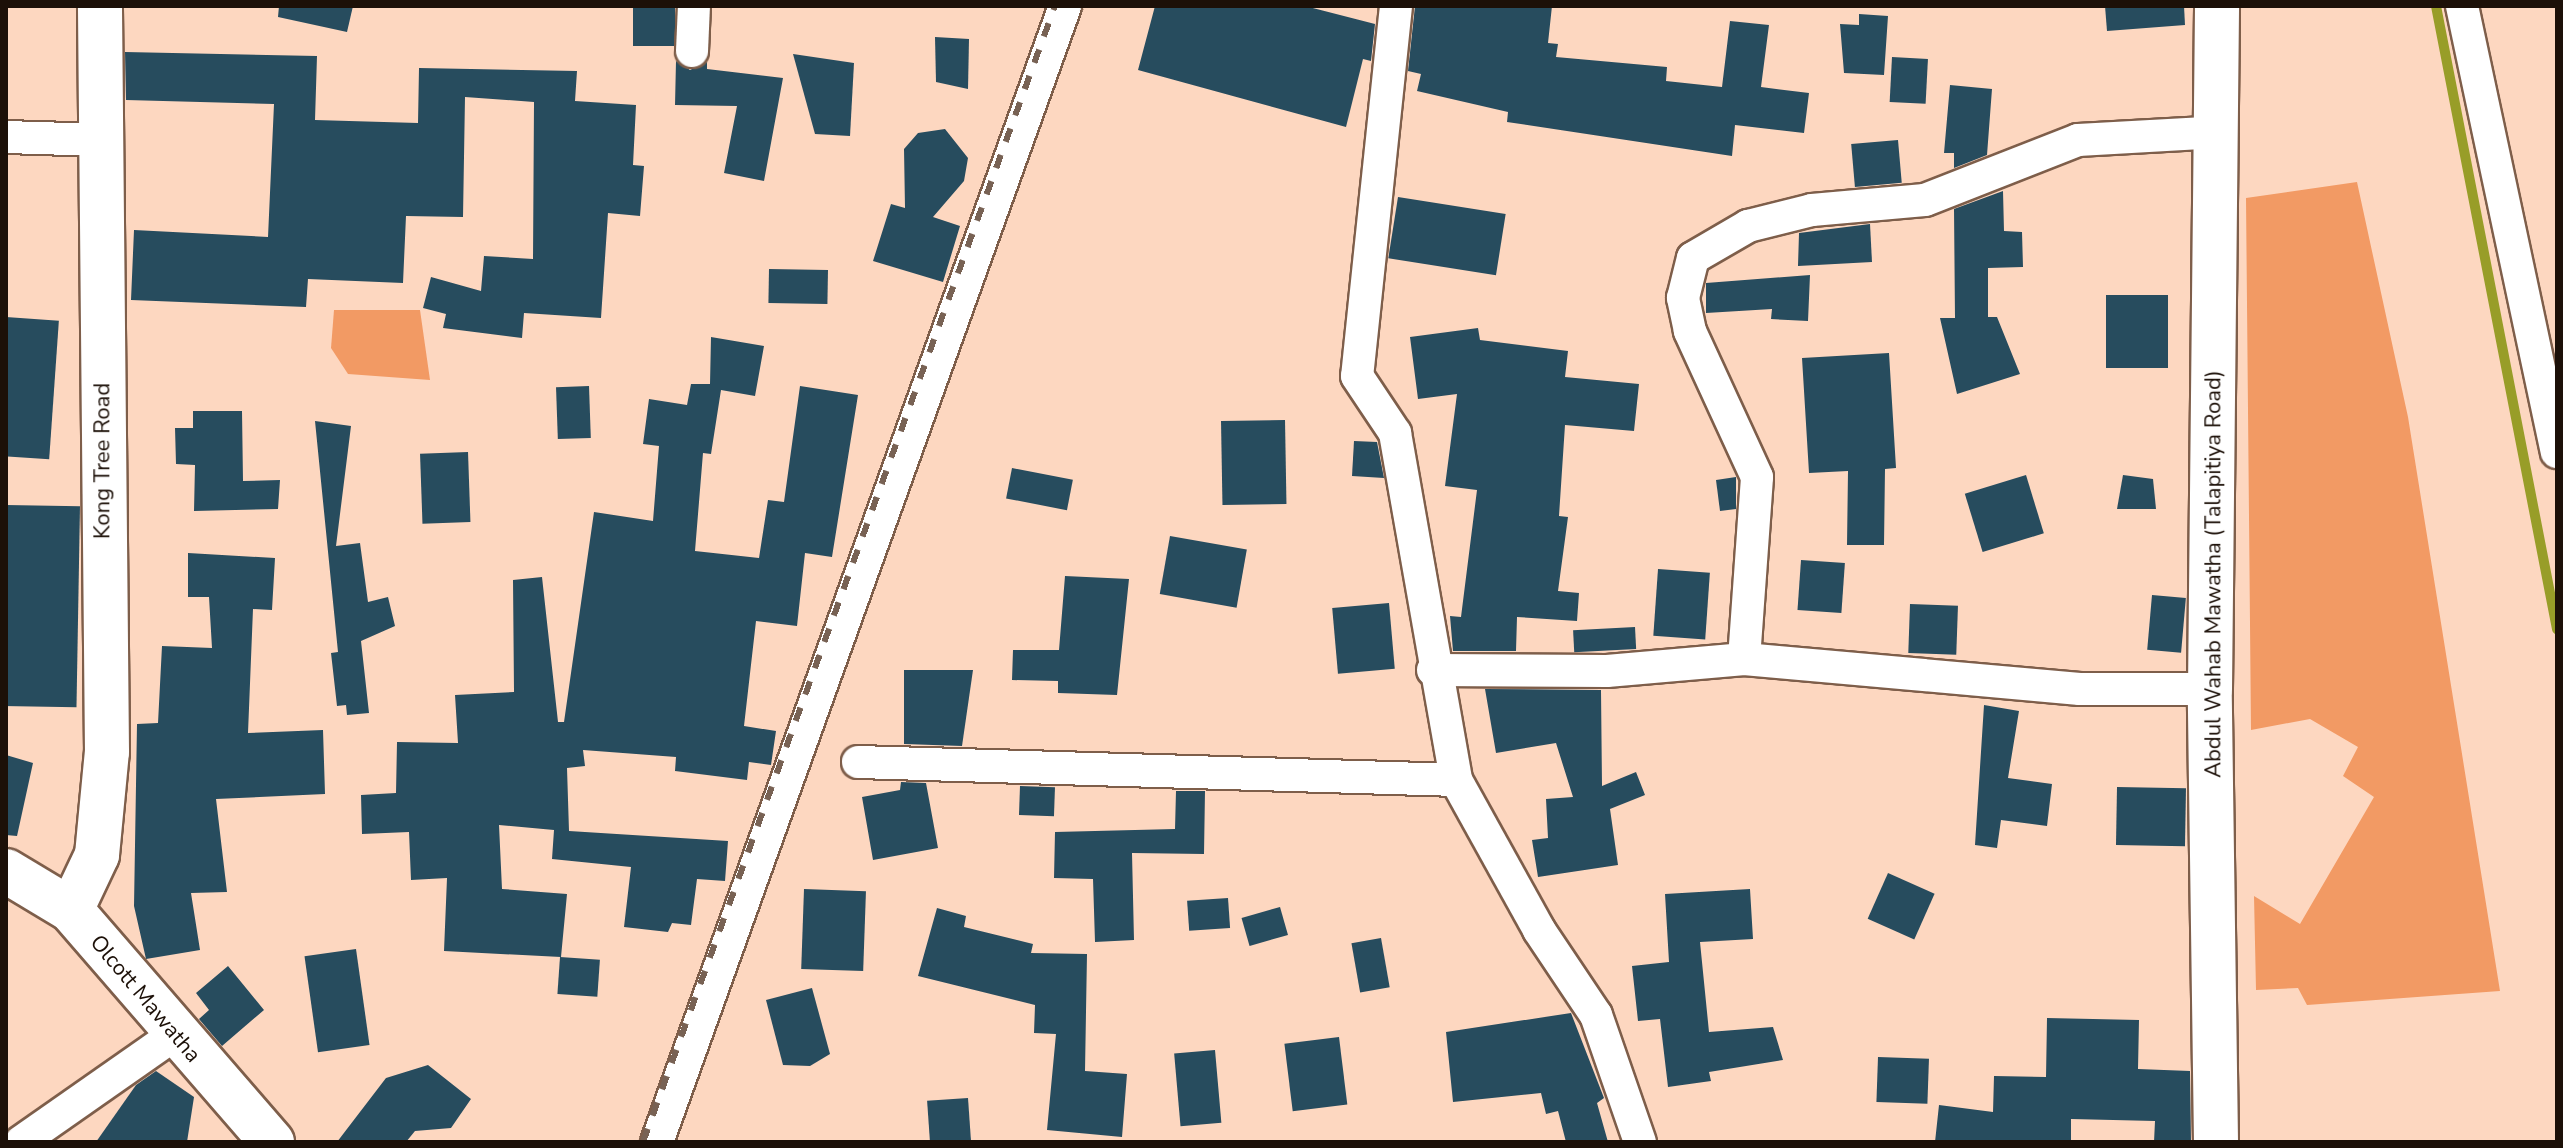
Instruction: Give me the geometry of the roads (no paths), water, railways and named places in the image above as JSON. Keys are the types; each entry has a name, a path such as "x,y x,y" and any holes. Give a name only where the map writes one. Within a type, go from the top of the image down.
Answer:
{"main road":[{"name":"Kong Tree Road","path":"71,910 97,855 107,752 100,6"},
{"name":"Abdul Wahab Mawatha (Talapitiya Road)","path":"2216,1142 2210,689 2219,132 2217,6"},
{"name":"Olcott Mawatha","path":"6,871 71,910 174,1035 272,1142"}],"street":[{"path":"692,51 694,6"},
{"path":"657,1142 1065,6"},
{"path":"1396,6 1357,376 1395,433 1433,670 1456,780 1539,930 1596,1015 1640,1142"},
{"path":"2462,6 2557,452"},
{"path":"1744,659 1757,477 1690,331 1683,298 1693,258 1748,226 1812,210 1925,200 2078,140 2219,132"},
{"path":"6,137 101,140"},
{"path":"1433,670 1607,671 1744,659 2080,689 2210,689"},
{"path":"858,762 1456,780"},
{"path":"21,1142 174,1035"}],"waterway":[{"path":"2436,6 2557,629"}],"railway":[{"path":"643,1142 1055,6"}]}
